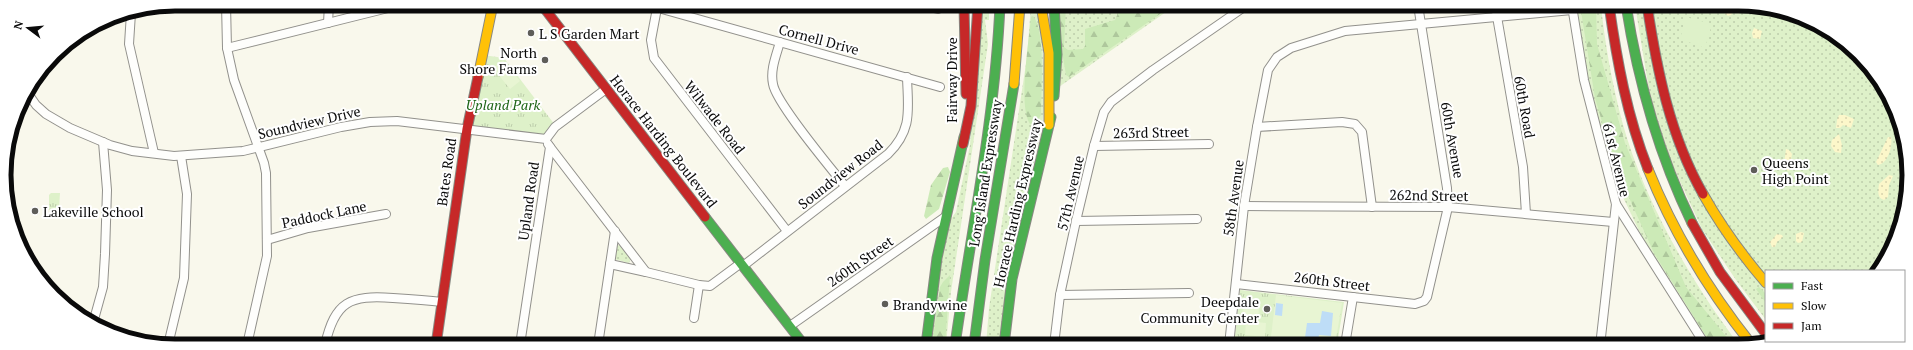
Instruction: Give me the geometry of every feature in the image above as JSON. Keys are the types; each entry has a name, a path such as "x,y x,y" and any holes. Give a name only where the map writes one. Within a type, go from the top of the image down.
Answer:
{"main road":[{"name":"Bates Road","path":"437,339 467,129 492,11"},
{"name":"Horace Harding Boulevard","path":"546,11 800,339"},
{"name":"Fairway Drive","path":"946,217 964,144 966,96 964,11"},
{"path":"964,144 971,106 978,11"},
{"name":"Long Island Expressway","path":"956,339 962,288 995,82 1000,11"},
{"name":"Long Island Expressway","path":"975,339 980,289 1015,77 1020,11"},
{"path":"1042,11 1049,53 1049,125"},
{"name":"Horace Harding Expressway","path":"1005,339 1012,279 1049,125 1055,91 1057,44 1054,11"},
{"path":"1610,11 1623,89 1635,133 1650,176 1690,258 1742,339"},
{"path":"1627,11 1632,49 1642,95 1655,139 1672,182 1692,224 1714,264 1765,333"},
{"path":"1648,11 1656,59 1664,94 1678,138 1695,181 1738,251 1765,282"},
{"path":"927,339 936,266 946,217"},
{"path":"1715,296 1747,339"}],"street":[{"path":"226,11 227,48 234,80 266,173 266,256 262,282 248,339"},
{"path":"328,23 329,11"},
{"path":"227,48 376,11"},
{"name":"Wilwade Road","path":"656,11 651,40 654,58 786,231"},
{"name":"Cornell Drive","path":"668,11 940,87"},
{"name":"57th Avenue","path":"1055,339 1060,295 1076,221 1094,146 1104,112 1111,102 1153,70 1238,11"},
{"name":"60th Avenue","path":"1419,11 1448,188 1448,207 1430,292 1424,301"},
{"name":"60th Road","path":"1496,11 1523,167 1526,214"},
{"path":"1420,25 1547,11"},
{"name":"61st Avenue","path":"1572,11 1584,80 1616,204 1601,339"},
{"path":"131,18 129,44 154,154"},
{"name":"58th Avenue","path":"1230,339 1244,206 1268,70 1277,57 1291,48 1344,31 1420,25"},
{"path":"780,42 772,72 774,90 785,108 845,186"},
{"name":"Soundview Road","path":"742,264 888,154 898,144 904,134 908,117 907,77"},
{"path":"606,89 555,127 548,143 646,272"},
{"name":"Soundview Drive","path":"31,97 36,105 59,123 103,142 132,151 154,154 181,156 243,151 341,127 370,122 397,121 467,129 548,143"},
{"path":"1257,127 1342,122 1355,124 1362,132 1372,207"},
{"path":"95,318 103,287 105,254 108,190 103,142"},
{"name":"Upland Road","path":"521,339 548,143"},
{"name":"263rd Street","path":"1094,146 1209,144"},
{"path":"169,339 184,278 187,194 181,156"},
{"path":"1616,204 1702,339"},
{"name":"262nd Street","path":"1244,206 1448,207 1613,222"},
{"name":"Paddock Lane","path":"267,240 308,228 386,214"},
{"name":"260th Street","path":"790,326 946,217"},
{"path":"1076,221 1197,219"},
{"path":"599,339 615,231"},
{"path":"610,264 699,285 714,284 742,264"},
{"name":"260th Street","path":"1236,284 1415,304 1424,301"},
{"path":"694,318 699,285"},
{"path":"1060,295 1189,293"},
{"path":"327,339 331,322 337,312 354,299 374,296 442,302"},
{"path":"1346,339 1353,297"}],"green space":[{"path":"981,11 989,11 989,20 985,20 988,44 951,292 947,339 931,339 948,223 956,212 970,145"},
{"path":"1031,11 1037,11 1043,54 1045,87 1043,120 1036,156 1027,188 1023,195 1025,196 1015,239 1000,339 986,339 989,308 1027,57"},
{"path":"1055,11 1167,11 1056,89"},
{"path":"1059,11 1066,11 1064,47 1068,50 1083,49 1085,46 1085,29 1115,20 1119,11 1162,11 1160,14 1069,77 1066,75 1061,46"},
{"path":"1577,11 1602,11 1607,49 1618,107 1642,180 1670,239 1704,295 1735,339 1705,339 1643,239 1622,195 1601,130 1586,72"},
{"path":"1581,11 1596,11 1597,44 1625,143 1686,287 1728,339 1708,339 1654,253 1616,169 1595,98"},
{"path":"1636,11 1644,11 1667,121 1741,260 1765,287 1765,319 1736,280 1702,229 1671,162 1650,96"},
{"path":"1648,11 1759,12 1801,23 1820,33 1838,45 1854,59 1868,75 1890,112 1899,143 1902,164 1901,196 1890,238 1880,257 1871,270 1765,270 1765,282 1738,251 1678,138"},
{"path":"1033,16 1040,34 1042,63 1041,115 1036,123 1030,124 1025,103 1025,73 1031,17"},
{"path":"1686,17 1712,24 1705,48 1680,39"},
{"name":"Upland Park","path":"483,55 504,58 555,125 545,138 468,128"},
{"path":"503,60 520,81 510,89 493,68"},
{"path":"948,167 950,172 939,209 926,219 924,216 931,185 943,168"},
{"path":"51,193 60,193 59,210 49,210 49,195"},
{"path":"618,245 623,247 631,258 629,263 614,259 616,247"},
{"path":"950,275 945,339 933,339 940,287"},
{"path":"1759,287 1765,293 1765,302 1756,289"},
{"path":"1240,290 1344,302 1338,339 1235,339"},
{"path":"1276,295 1342,303 1336,339 1271,339"},
{"path":"1243,306 1259,308 1258,319 1242,317"},
{"path":"1246,321 1266,323 1265,337 1245,335"},
{"path":"1243,337 1266,339 1243,339"}],"sand":[{"path":"1722,11 1734,11 1731,15 1728,16"},
{"path":"1754,28 1762,31 1760,39 1753,38 1752,33"},
{"path":"1839,115 1845,115 1854,119 1851,128 1843,125 1840,128 1836,128"},
{"path":"1839,134 1842,145 1841,153 1835,152 1831,146 1832,140"},
{"path":"1888,137 1891,137 1889,154 1882,164 1878,165 1876,162"},
{"path":"1786,149 1792,154 1789,171 1784,164"},
{"path":"1889,175 1893,176 1889,185 1888,197 1884,200 1879,196 1879,184"},
{"path":"1801,232 1804,233 1802,242 1798,243 1796,241 1796,234"},
{"path":"1777,234 1782,235 1783,237 1777,242 1775,247 1772,247 1770,242"}],"water":[{"path":"1276,303 1283,304 1282,316 1275,315"},
{"path":"1322,311 1333,313 1331,336 1319,335 1318,339 1305,339 1307,323 1320,323"}],"traffic: fast":[{"path":"956,339 988,133 1000,11"},
{"path":"1054,11 1057,55 1054,96"},
{"path":"1627,11 1643,89 1659,143 1692,223"},
{"path":"975,339 985,260 1014,84"},
{"path":"1005,339 1012,279 1051,117"},
{"path":"927,339 937,258 964,137"},
{"path":"705,217 799,339"}],"traffic: slow":[{"path":"478,77 492,11"},
{"path":"1014,84 1020,11"},
{"path":"1042,11 1049,53 1049,125"},
{"path":"1648,169 1681,239 1707,283 1747,339"},
{"path":"1703,194 1732,240 1765,282"}],"traffic: jam":[{"path":"546,11 705,217"},
{"path":"964,11 966,94"},
{"path":"963,144 971,106 978,11"},
{"path":"1610,11 1629,109 1634,129 1648,169"},
{"path":"1648,11 1660,78 1673,126 1703,194"},
{"path":"437,339 467,129 478,77"},
{"path":"1692,223 1720,272 1765,333"}],"place":[{"name":"L S Garden Mart","path":"531,33"},
{"name":"North Shore Farms","path":"545,60"},
{"name":"Queens High Point","path":"1754,170"},
{"name":"Lakeville School","path":"35,211"},
{"name":"Brandywine","path":"885,304"},
{"name":"Deepdale Community Center","path":"1267,309"}]}
